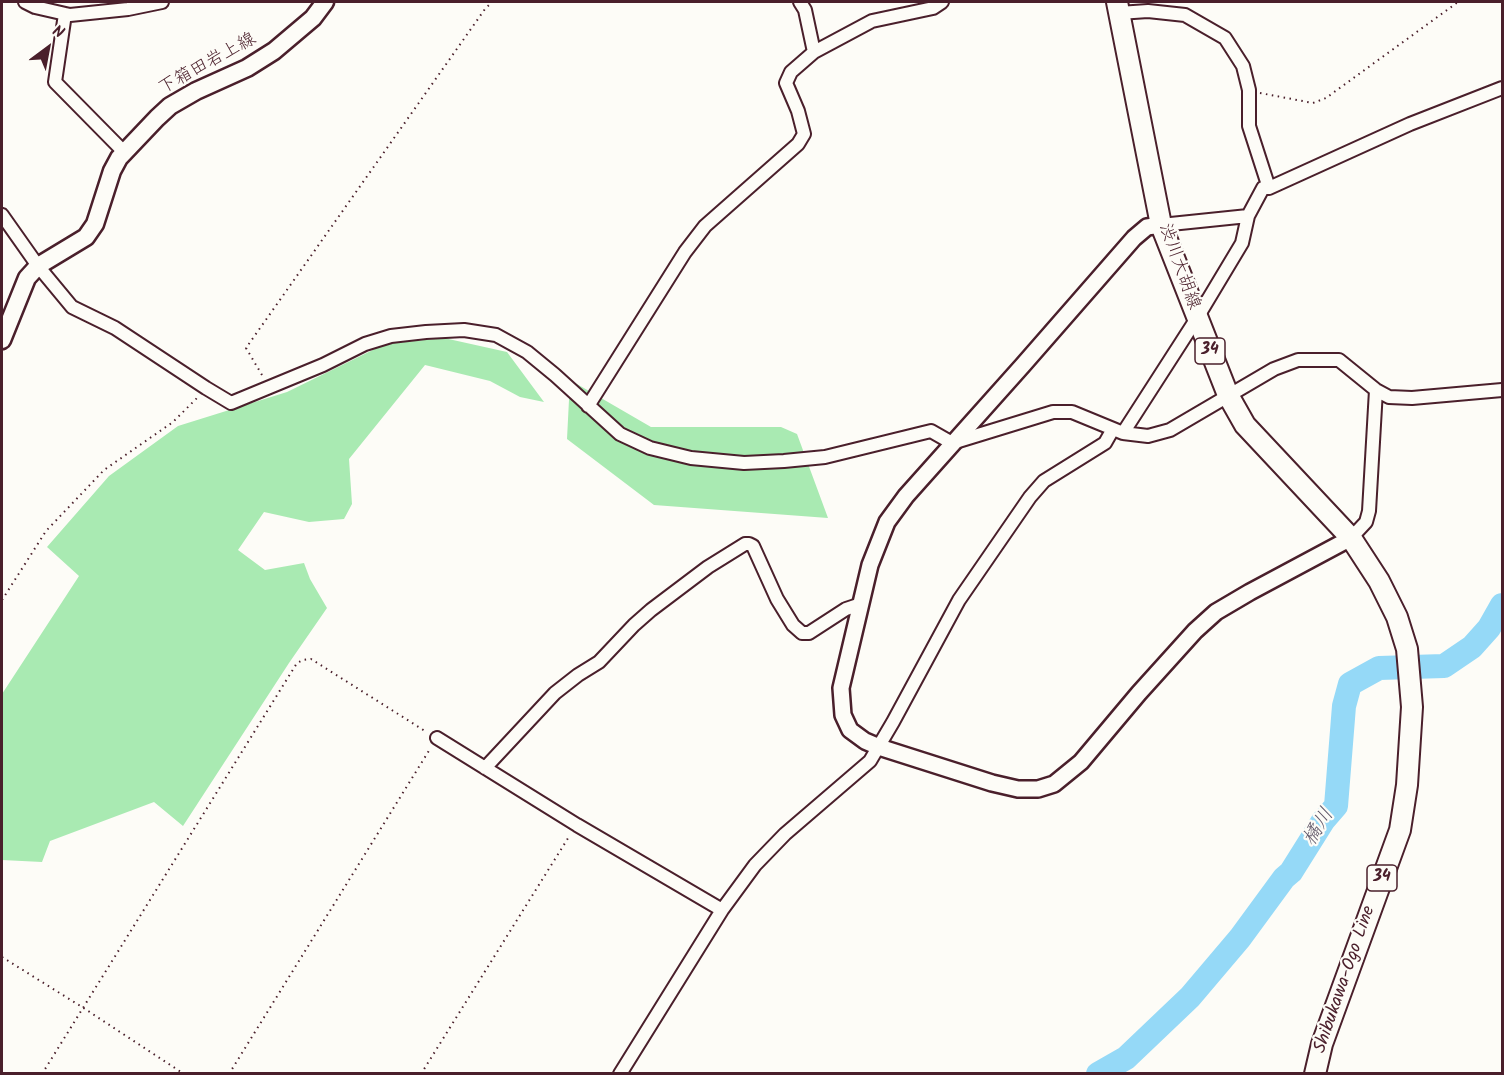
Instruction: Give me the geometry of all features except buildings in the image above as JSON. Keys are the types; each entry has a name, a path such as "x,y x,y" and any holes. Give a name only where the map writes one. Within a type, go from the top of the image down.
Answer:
{"main road":[{"name":"下箱田岩上線","path":"2,340 27,278 38,266 86,237 95,224 112,171 119,158 157,118 171,106 196,91 247,68 274,51 313,18 325,2"},
{"name":"渋川大胡線","path":"1118,7 1161,225 1228,395 1245,425 1351,538 1379,580 1397,617 1407,649 1409,675"},
{"name":"Shibukawa-Ogo Line","path":"1315,1074 1322,1044 1400,830 1407,786 1412,707 1409,675"}],"street":[{"path":"32,3 70,15 116,10 155,2"},
{"path":"800,2 805,10 814,52"},
{"path":"588,406 685,252 705,226 798,144 804,134 798,111 786,83 791,72 814,52 872,21 933,8 942,2"},
{"path":"1118,7 1185,15 1225,38 1243,66 1249,90 1249,126 1269,188"},
{"path":"65,14 55,82 124,153"},
{"path":"620,1074 722,910 755,865 785,834 870,761 959,600 1030,497 1044,481 1105,443 1118,431 1197,318 1242,243 1248,216 1263,188 1269,188 1410,124 1503,88"},
{"path":"2,215 38,266 72,307 115,328 231,403 323,365 365,344 392,336 464,330 496,335 527,352 620,434 650,448 691,458 744,463 825,457 931,431 952,443 1053,412 1072,412 1118,431 1148,436 1170,430 1274,369 1298,360 1339,360 1376,390 1389,397 1412,398 1503,390"},
{"path":"1248,216 1147,227 1134,238 906,496 887,522 870,565 842,688 843,715 850,730 865,741 879,747 992,783 1018,789 1038,789 1054,784 1081,762 1139,693 1195,631 1216,612 1351,538 1366,522 1369,511 1376,390"},
{"path":"485,768 555,693 599,662 651,610 708,567 745,544 753,546 777,599 793,625 801,633 810,633 846,609 861,604"},
{"path":"437,738 577,825 722,910"}],"path":[{"path":"268,387 246,348 492,2"},
{"path":"1249,90 1313,104 1326,98 1458,2"},
{"path":"2,600 46,531 104,470 173,422 206,388"},
{"path":"42,1074 297,663 311,659 437,738 229,1074"},
{"path":"421,1074 577,825"},
{"path":"2,957 184,1074"}],"green space":[{"path":"444,338 507,352 544,402 520,397 490,381 425,365 349,459 352,504 344,519 309,522 264,512 238,550 265,570 304,563 310,579 327,608 183,826 154,802 50,841 42,862 2,860 2,694 79,576 47,547 109,476 178,426 287,392 385,344"},
{"path":"570,380 651,427 781,427 797,434 828,518 654,505 567,439"}],"waterway":[{"name":"橘川","path":"1098,1074 1126,1058 1190,997 1240,938 1284,878 1291,872 1323,821 1336,806 1344,706 1350,684 1379,668 1444,666 1472,647 1489,628 1502,605"}]}
